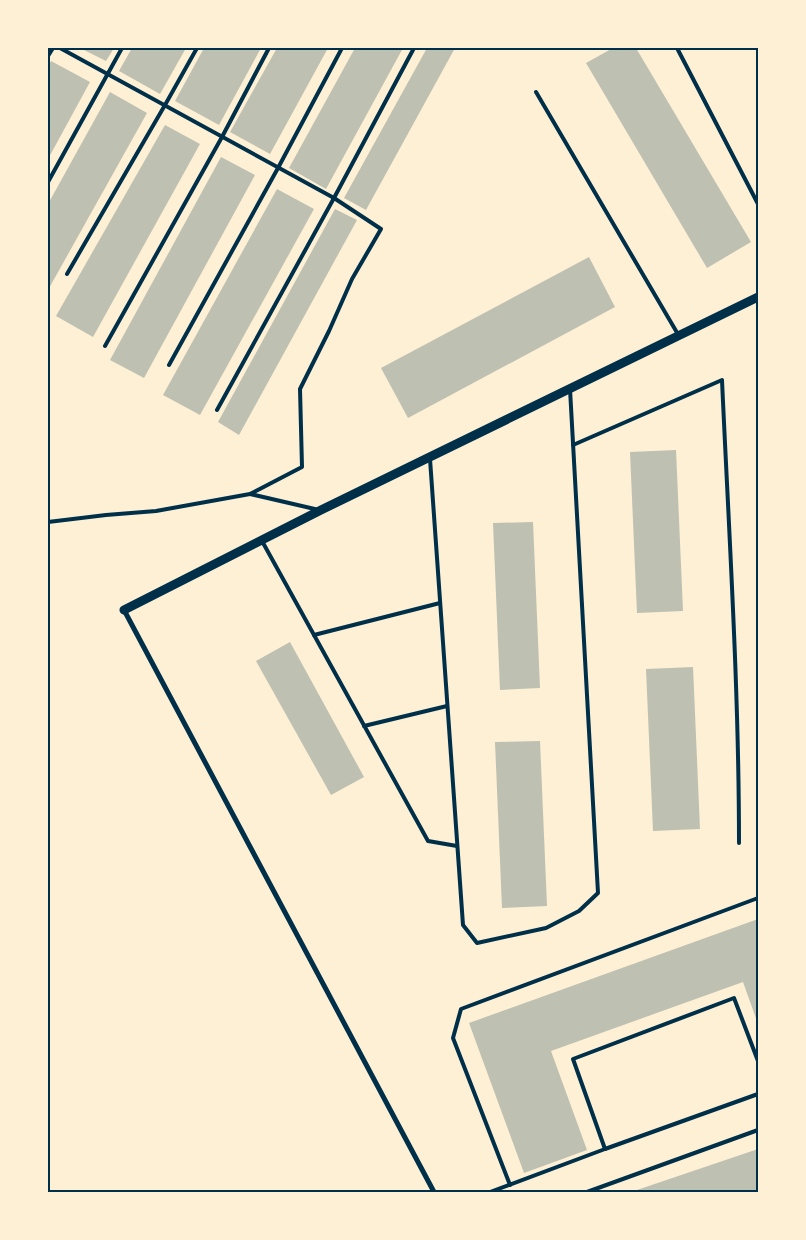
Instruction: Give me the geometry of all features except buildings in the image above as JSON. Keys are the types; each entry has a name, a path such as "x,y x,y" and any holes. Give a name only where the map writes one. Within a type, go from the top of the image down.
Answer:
{"street":[{"path":"434,1192 124,610 321,510 758,297"}],"lane":[{"path":"48,56 52,48"},
{"path":"48,522 156,511 250,494 302,467 300,389 330,331 352,279 381,229 334,198 60,48"},
{"path":"48,182 122,48"},
{"path":"67,274 197,48"},
{"path":"106,346 270,48"},
{"path":"169,365 342,48"},
{"path":"217,410 414,48"},
{"path":"677,48 758,204"},
{"path":"536,92 679,336"},
{"path":"573,445 722,380 734,637 739,844"},
{"path":"430,458 463,925 477,942 546,928 578,911 598,892 570,389"},
{"path":"250,494 321,510"},
{"path":"261,540 428,841 457,846"},
{"path":"314,634 440,604"},
{"path":"364,726 447,706"},
{"path":"510,1185 453,1038 461,1008 758,898"},
{"path":"606,1149 573,1059 734,998 758,1061"},
{"path":"490,1192 758,1094"},
{"path":"587,1192 758,1130"}]}
